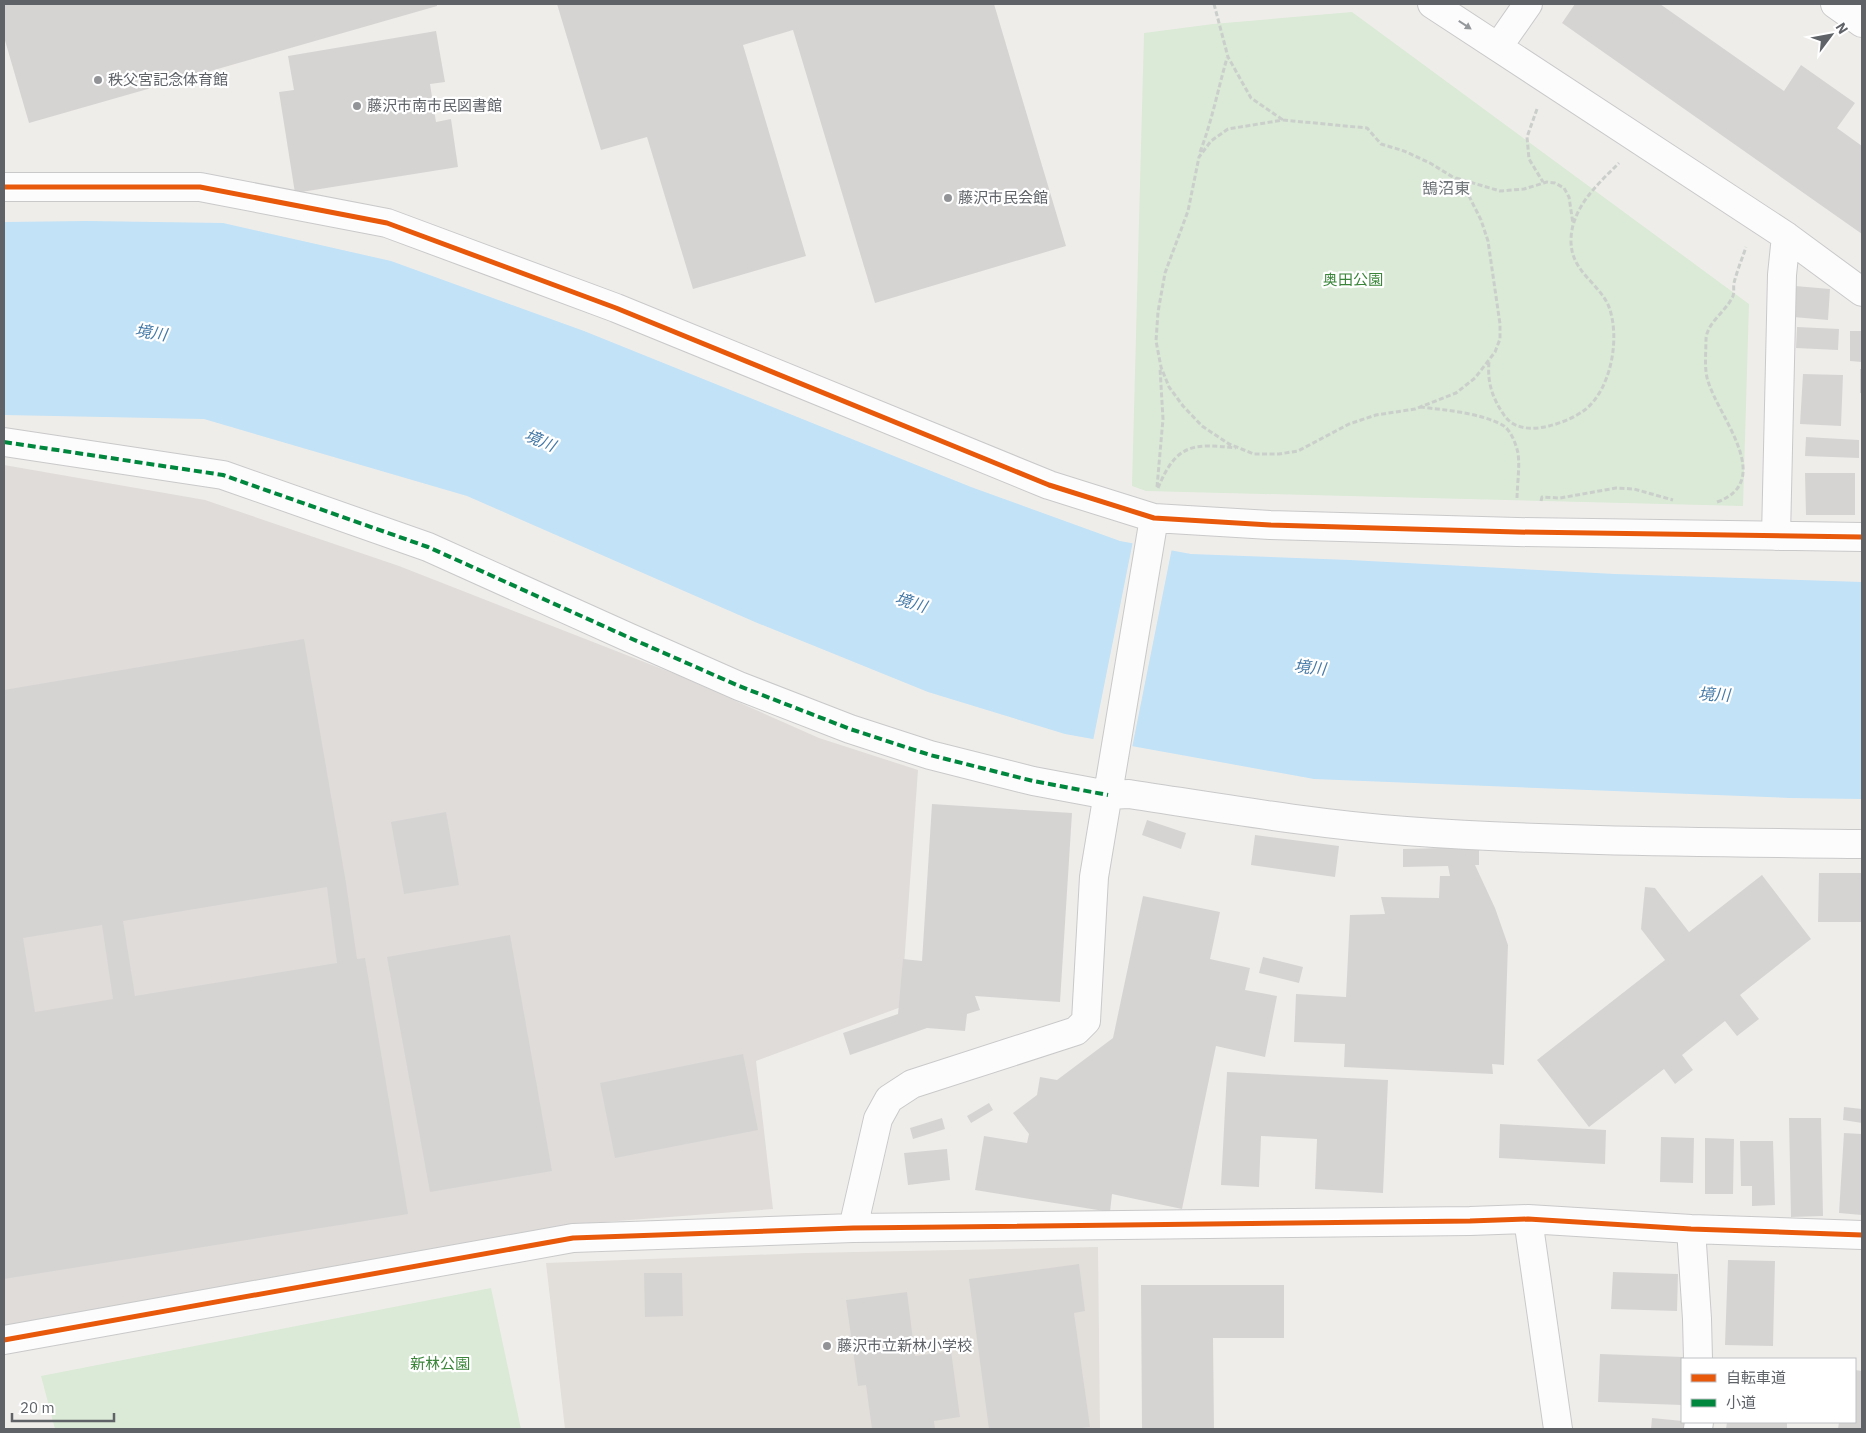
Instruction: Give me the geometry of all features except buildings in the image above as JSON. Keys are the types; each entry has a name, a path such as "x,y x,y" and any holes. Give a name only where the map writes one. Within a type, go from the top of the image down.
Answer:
{"street":[{"path":"1432,4 1786,236 1862,292"},
{"path":"1498,47 1528,4"},
{"path":"1835,4 1862,23"},
{"path":"4,188 200,187 387,223 616,308 1048,485 1154,518 1280,526 1862,537"},
{"path":"1776,536 1782,275 1786,236"},
{"path":"4,442 223,475 428,546 730,682 850,729 930,755 1033,781 1108,795 1130,794 1263,815 1414,831 1536,838 1659,842 1862,844"},
{"path":"853,1228 878,1120 889,1099 912,1084 1076,1031 1086,1021 1094,877 1154,518"},
{"path":"1528,1219 1558,1429"},
{"path":"4,1340 573,1238 853,1228 1528,1219 1691,1230 1862,1235"},
{"path":"1691,1230 1698,1358"}],"path":[{"path":"1214,4 1228,57 1251,98 1283,120"},
{"path":"1228,57 1216,95 1210,126 1199,157 1188,211 1175,244 1164,283 1158,312 1156,341 1161,367 1169,387 1183,406 1202,426 1228,444 1254,454 1279,454 1298,451 1349,424 1376,415 1420,407 1456,393 1475,378 1489,362 1500,339 1500,332 1488,241 1481,220 1466,190 1453,177"},
{"path":"1542,182 1528,159 1527,137 1548,79"},
{"path":"1199,157 1211,141 1228,128 1283,120 1367,128 1381,144 1404,151 1453,177 1500,191 1524,189 1542,182 1555,183 1564,188 1569,197 1573,224 1571,240 1574,256 1582,273 1608,306 1613,326 1614,347 1610,370 1602,388 1587,409 1562,423 1541,428 1523,428 1509,422 1497,405 1487,376 1489,362"},
{"path":"1573,224 1592,191 1641,140"},
{"path":"1713,503 1732,495 1737,490 1742,480 1743,468 1737,443 1707,380 1706,337 1713,324 1734,296 1734,285 1755,216"},
{"path":"1160,360 1163,418 1157,490 1165,470 1178,456 1191,447 1207,445 1243,449"},
{"path":"1420,407 1466,414 1490,420 1505,427 1513,438 1518,453 1518,472"},
{"path":"1538,532 1542,497 1560,498 1616,488 1634,489 1668,500 1678,501"}],"shaded area":[{"path":"4,465 205,500 399,566 675,674 819,738 918,770 901,1007 756,1061 773,1209 565,1225 4,1326"},
{"name":"藤沢市立新林小学校","path":"1098,1247 1100,1429 565,1429 546,1263 806,1253"}],"green space":[{"name":"奥田公園","path":"1352,12 1749,304 1743,506 1146,491 1132,486 1144,33 1213,24"},
{"name":"新林公園","path":"491,1288 521,1429 55,1429 41,1376"}],"water":[{"name":"境川","path":"4,222 223,223 391,261 584,331 971,487 1120,541 1191,554 1615,574 1862,582 1862,799 1790,798 1314,779 1065,734 928,692 755,622 467,496 204,419 4,415"}],"pier":[{"path":"1133,541 1172,548 1132,748 1093,741"}],"marked path":[{"path":"4,442 223,475 428,547 739,686 850,729 930,755 1033,781 1108,795"}],"cycle path":[{"path":"4,187 200,187 387,223 616,308 1049,485 1154,518 1270,525 1517,532 1862,537"},
{"path":"4,1340 573,1238 853,1228 1528,1219 1691,1229 1862,1235"}],"place":[{"name":"秩父宮記念体育館","path":"98,80"},
{"name":"藤沢市南市民図書館","path":"357,106"},
{"name":"藤沢市民会館","path":"948,198"},
{"name":"藤沢市立新林小学校","path":"827,1346"}],"district":[{"name":"鵠沼東","path":"1446,188"}]}
